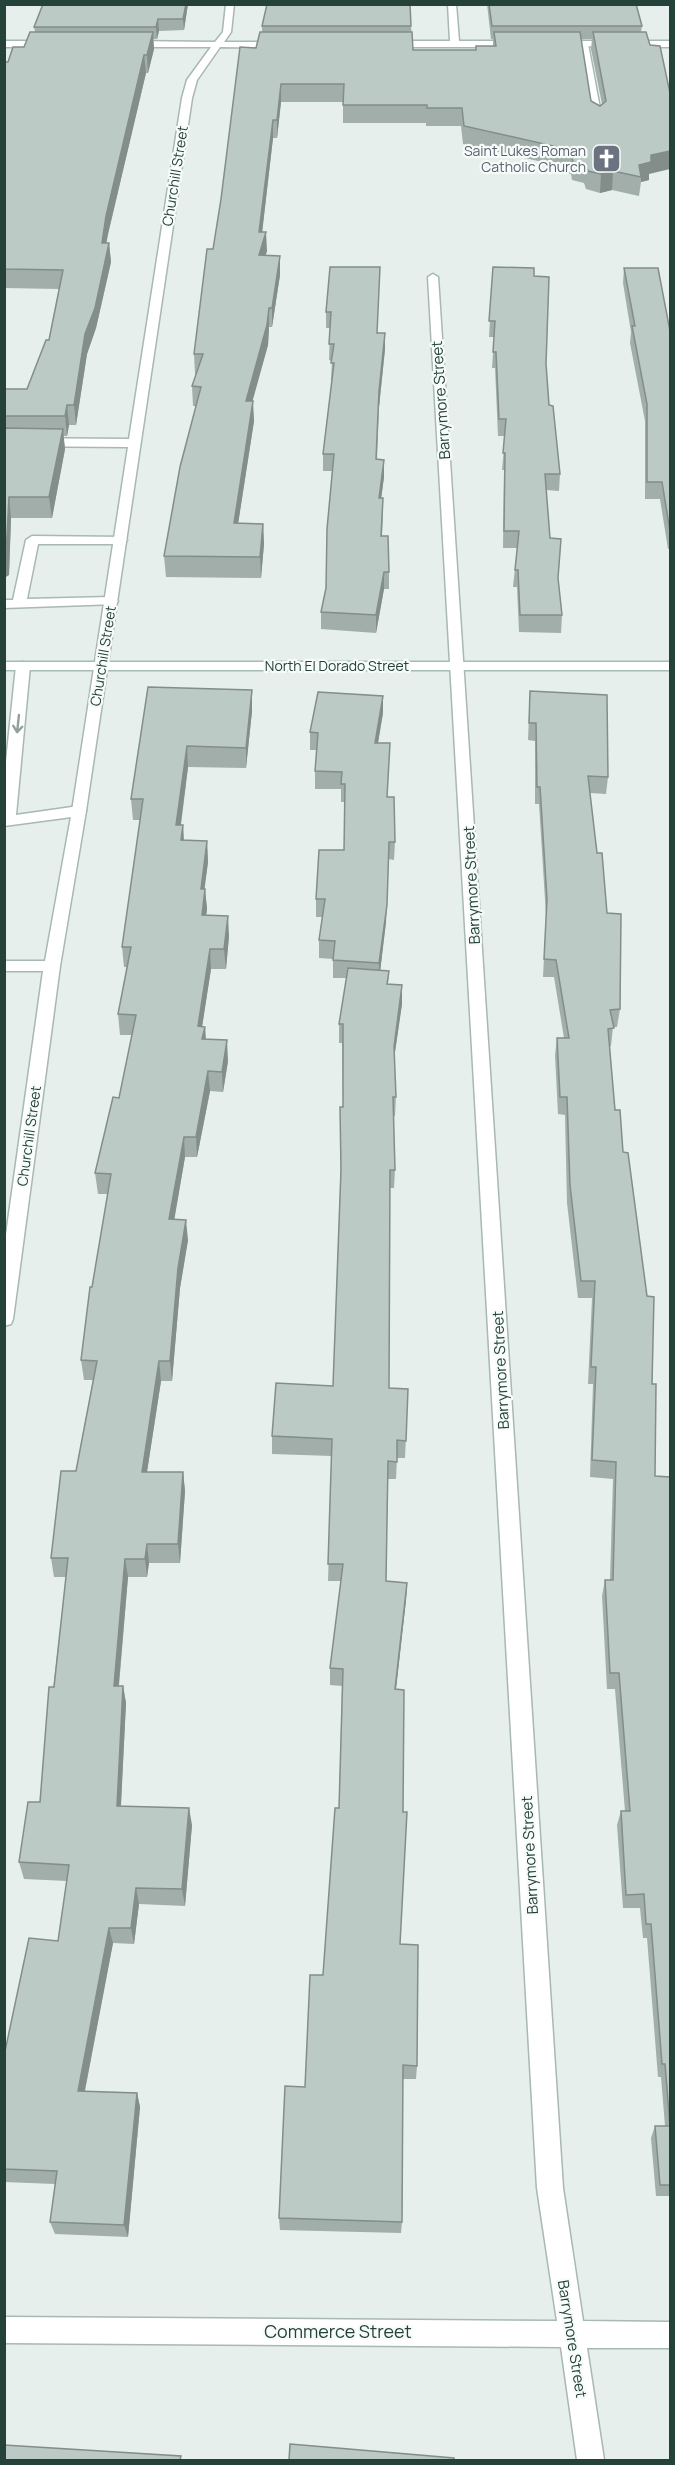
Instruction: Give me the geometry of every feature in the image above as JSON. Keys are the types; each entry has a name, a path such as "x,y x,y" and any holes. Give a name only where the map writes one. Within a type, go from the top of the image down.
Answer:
{"street":[{"name":"Churchill Street","path":"4,1319 52,966 79,811 187,98 192,80 227,32 230,4"},
{"path":"452,4 455,44"},
{"path":"4,44 63,44"},
{"path":"122,44 291,45"},
{"path":"383,44 525,44"},
{"path":"549,44 670,44"},
{"path":"584,44 597,119"},
{"name":"Barrymore Street","path":"433,277 459,666 550,2188 591,2460"},
{"path":"4,442 135,443"},
{"path":"19,604 32,540 121,540"},
{"path":"4,604 111,601"},
{"name":"North El Dorado Street","path":"4,666 670,666"},
{"path":"23,666 6,820 79,811"},
{"path":"4,966 52,966"},
{"name":"Commerce Street","path":"4,2330 670,2335"}],"building":[{"path":"43,4 186,4 183,19 158,19 156,27 34,27"},
{"path":"267,4 410,4 411,26 262,26"},
{"path":"489,4 636,4 642,26 492,26"},
{"path":"30,32 153,32 147,55 144,55 106,216 102,243 109,243 95,308 85,334 74,405 67,405 65,416 4,416 4,389 27,389 46,340 49,340 63,270 4,269 4,62 8,62 13,47 24,47"},
{"path":"260,32 412,32 413,50 476,50 476,46 496,46 494,32 580,32 591,101 600,106 606,101 593,32 646,32 650,45 660,46 670,93 670,151 651,155 651,162 639,165 641,177 613,171 601,174 588,171 586,165 573,162 572,156 559,153 558,147 464,126 462,108 427,108 427,105 343,105 344,84 281,84 277,120 273,120 259,232 266,232 259,255 280,256 272,308 269,308 267,325 246,401 253,401 234,523 263,524 260,557 164,556 180,467 201,387 192,386 203,354 194,354 207,249 213,249 221,199 240,47 256,48"},
{"path":"330,267 380,267 377,333 385,333 379,391 376,459 384,460 379,498 383,498 381,536 388,536 389,572 384,572 376,615 321,612 326,588 327,529 334,454 323,454 334,363 331,363 334,344 329,344 331,312 326,312"},
{"path":"493,267 534,268 534,276 549,277 546,364 549,405 553,406 560,474 545,474 550,538 561,539 558,578 562,615 520,615 518,570 515,570 519,531 504,531 505,453 503,453 506,419 499,419 496,352 493,352 495,321 489,321"},
{"path":"624,268 658,268 670,331 670,531 662,482 647,482 647,404"},
{"path":"4,428 63,429 49,497 9,497 6,555 4,555"},
{"path":"148,687 252,690 246,748 187,746 176,825 183,825 181,840 207,841 201,889 205,889 202,915 228,916 224,949 210,949 198,1026 205,1027 202,1039 227,1040 222,1072 208,1071 196,1137 184,1137 169,1219 186,1220 178,1268 170,1361 159,1361 142,1472 183,1472 178,1544 147,1544 145,1559 125,1559 114,1686 123,1686 117,1806 189,1808 182,1889 136,1888 131,1928 109,1928 78,2091 137,2093 124,2225 50,2222 57,2171 4,2169 4,2056 29,1938 58,1941 69,1865 19,1862 28,1802 40,1802 49,1687 54,1687 68,1558 51,1558 61,1471 76,1471 97,1361 81,1360 90,1287 92,1287 111,1174 95,1173 113,1097 119,1098 136,1015 118,1014 131,947 122,947 143,799 131,799"},
{"path":"530,691 607,695 608,777 588,776 597,853 602,853 607,913 621,914 620,1009 610,1010 614,1028 608,1029 615,1110 620,1110 623,1152 628,1153 647,1296 654,1297 652,1384 656,1384 655,1476 670,1477 670,2126 665,2064 662,2064 651,1924 646,1924 644,1894 626,1895 621,1811 630,1811 619,1673 610,1673 605,1580 613,1580 616,1462 592,1460 596,1367 591,1367 595,1281 581,1281 570,1185 567,1097 560,1097 557,1038 569,1038 556,960 544,959 547,899 540,787 537,787 536,723 529,723"},
{"path":"318,692 383,696 375,743 390,743 387,797 394,797 395,842 389,842 387,905 379,963 333,960 335,941 319,940 325,899 316,899 319,850 344,850 345,784 341,784 342,772 315,771 318,733 310,732"},
{"path":"348,968 389,971 387,984 402,985 394,1047 395,1170 390,1170 389,1388 408,1389 406,1441 397,1440 397,1462 388,1461 386,1581 407,1583 395,1689 404,1690 403,1812 407,1812 400,1944 418,1945 417,2066 403,2065 402,2222 279,2218 285,2086 305,2087 310,1975 323,1975 335,1808 339,1808 343,1669 330,1668 343,1564 328,1564 332,1439 272,1436 276,1383 333,1386 341,1170 340,1107 343,1107 343,1024 339,1024"},
{"path":"655,2126 670,2126 670,2185 660,2185"},
{"path":"290,2444 454,2458 454,2460 289,2460"},
{"path":"4,2445 181,2456 180,2460 4,2460"}],"place":[{"name":"Saint Lukes Roman Catholic Church","path":"607,159"}]}
